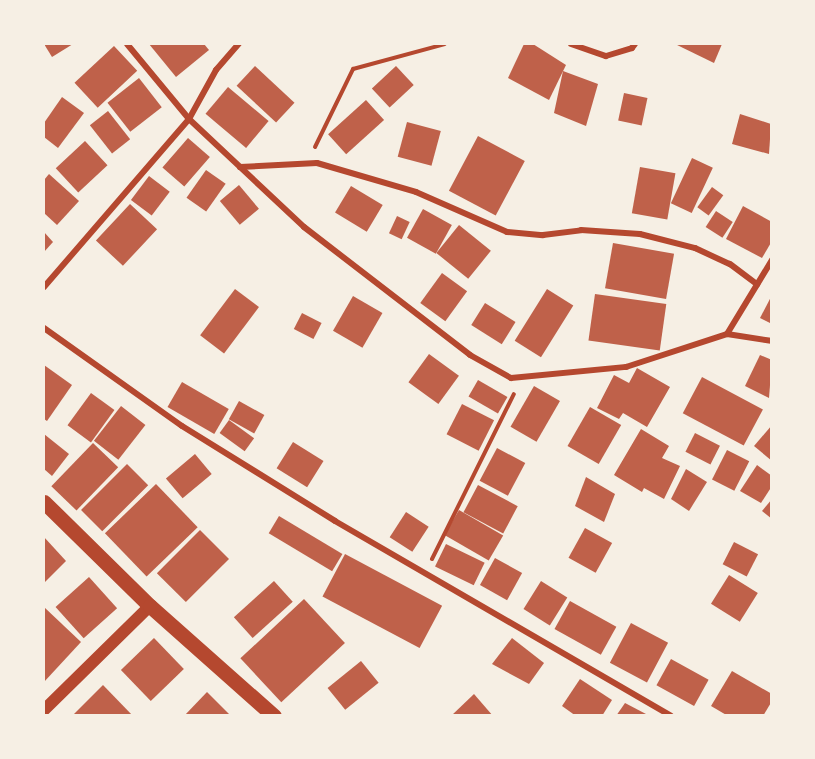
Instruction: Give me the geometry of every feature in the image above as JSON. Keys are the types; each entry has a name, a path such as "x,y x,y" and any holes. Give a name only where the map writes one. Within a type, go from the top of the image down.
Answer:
{"main road":[{"path":"44,502 150,606 274,716"},
{"path":"44,710 150,606"}],"street":[{"path":"127,44 189,119 304,227 470,355 511,378 626,367 727,334 771,341"},
{"path":"44,287 189,119 216,70 238,44"},
{"path":"571,44 606,56 632,48 635,44"},
{"path":"240,167 317,164 416,192 507,232 543,236 581,230 640,234 694,248 730,264 757,284"},
{"path":"727,334 771,260"},
{"path":"44,328 182,426 425,574 671,716"}],"path":[{"path":"307,164 353,69 445,44"},
{"path":"425,574 523,376"}],"building":[{"path":"44,44 73,44 52,57"},
{"path":"149,44 204,44 209,50 176,77"},
{"path":"524,44 533,44 566,65 549,100 508,78"},
{"path":"675,44 722,44 714,63"},
{"path":"114,46 137,71 98,108 75,83"},
{"path":"255,66 294,103 276,123 237,86"},
{"path":"396,66 414,85 390,108 372,89"},
{"path":"563,71 598,84 586,126 554,113"},
{"path":"139,78 162,107 130,132 107,103"},
{"path":"228,87 269,121 246,148 206,114"},
{"path":"624,93 647,98 642,125 618,120"},
{"path":"62,97 84,113 58,148 44,137 44,123"},
{"path":"366,100 384,120 346,154 328,134"},
{"path":"108,111 130,139 112,154 90,125"},
{"path":"740,114 771,124 769,154 732,144"},
{"path":"407,122 441,131 431,166 398,157"},
{"path":"478,136 525,161 496,216 449,191"},
{"path":"188,138 210,157 184,186 162,167"},
{"path":"85,141 108,165 78,192 56,168"},
{"path":"692,158 713,168 692,213 671,203"},
{"path":"640,167 675,173 667,220 632,213"},
{"path":"206,170 226,184 206,212 186,198"},
{"path":"49,174 79,201 57,225 44,213 44,180"},
{"path":"149,176 170,192 152,216 131,200"},
{"path":"239,185 259,209 240,225 220,201"},
{"path":"351,186 383,205 367,232 335,213"},
{"path":"712,187 723,195 709,215 697,207"},
{"path":"130,204 157,229 123,266 96,241"},
{"path":"743,206 772,222 772,241 762,258 726,239"},
{"path":"423,209 452,225 436,254 407,238"},
{"path":"716,211 733,222 722,238 706,227"},
{"path":"397,216 410,222 402,239 389,233"},
{"path":"459,225 491,251 468,279 436,253"},
{"path":"44,232 53,242 44,252"},
{"path":"613,243 674,254 666,299 605,288"},
{"path":"442,273 467,291 445,321 420,303"},
{"path":"235,289 259,307 224,353 200,335"},
{"path":"547,289 573,305 541,357 515,341"},
{"path":"595,294 666,304 660,351 588,341"},
{"path":"772,295 772,324 760,318"},
{"path":"353,296 382,313 362,348 333,331"},
{"path":"485,303 516,322 502,344 471,325"},
{"path":"302,313 322,323 313,339 294,329"},
{"path":"429,354 459,376 438,404 408,382"},
{"path":"760,355 772,360 769,398 745,386"},
{"path":"44,365 72,385 47,421 44,419"},
{"path":"637,368 670,387 647,427 623,413 619,419 597,408 614,375 629,383"},
{"path":"702,377 763,409 744,446 683,413"},
{"path":"478,380 507,397 498,413 468,396"},
{"path":"182,382 229,409 214,434 168,407"},
{"path":"534,386 560,401 536,442 510,427"},
{"path":"91,393 114,410 91,442 67,425"},
{"path":"239,401 264,415 254,433 229,419"},
{"path":"462,404 494,420 479,451 447,434"},
{"path":"121,406 145,425 118,460 94,441"},
{"path":"590,407 621,425 599,464 568,446"},
{"path":"229,420 254,438 245,451 220,433"},
{"path":"772,425 772,461 754,446"},
{"path":"641,429 669,446 662,458 680,466 664,499 644,488 642,492 614,475"},
{"path":"695,433 720,446 710,464 685,452"},
{"path":"44,434 69,454 52,476 44,469"},
{"path":"293,442 324,461 307,487 277,468"},
{"path":"93,443 118,467 76,510 51,486"},
{"path":"497,448 525,463 508,496 480,481"},
{"path":"727,450 749,461 734,491 712,479"},
{"path":"195,454 212,474 183,498 166,478"},
{"path":"127,464 148,485 102,531 81,510"},
{"path":"757,465 772,476 772,486 761,503 740,491"},
{"path":"686,469 707,482 689,511 671,499"},
{"path":"586,477 615,494 604,522 575,506"},
{"path":"156,484 198,527 147,576 105,533"},
{"path":"478,485 518,506 503,533 463,512"},
{"path":"772,499 772,519 762,511"},
{"path":"459,510 503,536 489,561 444,535"},
{"path":"406,512 429,527 412,552 390,537"},
{"path":"279,516 342,554 332,571 269,533"},
{"path":"585,528 612,543 596,573 569,558"},
{"path":"200,530 229,559 186,602 157,573"},
{"path":"44,537 66,561 44,583"},
{"path":"734,542 758,554 747,577 723,564"},
{"path":"446,544 485,563 474,585 435,566"},
{"path":"345,554 442,606 420,648 322,596"},
{"path":"495,558 522,573 507,600 480,585"},
{"path":"729,575 758,593 740,622 711,604"},
{"path":"89,577 117,608 84,638 56,607"},
{"path":"274,581 293,602 253,638 234,617"},
{"path":"541,581 567,597 550,625 524,609"},
{"path":"304,599 345,643 281,702 240,658"},
{"path":"570,601 616,627 601,655 554,629"},
{"path":"44,607 81,642 44,682"},
{"path":"631,623 668,643 647,682 610,663"},
{"path":"154,638 184,669 151,701 121,670"},
{"path":"512,638 544,663 529,684 492,664"},
{"path":"671,659 709,680 694,706 656,685"},
{"path":"361,661 379,683 345,710 328,688"},
{"path":"732,671 772,694 772,701 763,716 728,716 711,706"},
{"path":"580,679 612,700 602,716 576,716 562,706"},
{"path":"103,685 133,716 72,716"},
{"path":"207,692 231,716 184,716"},
{"path":"474,694 493,716 451,716"},
{"path":"625,703 646,714 616,716"}]}
